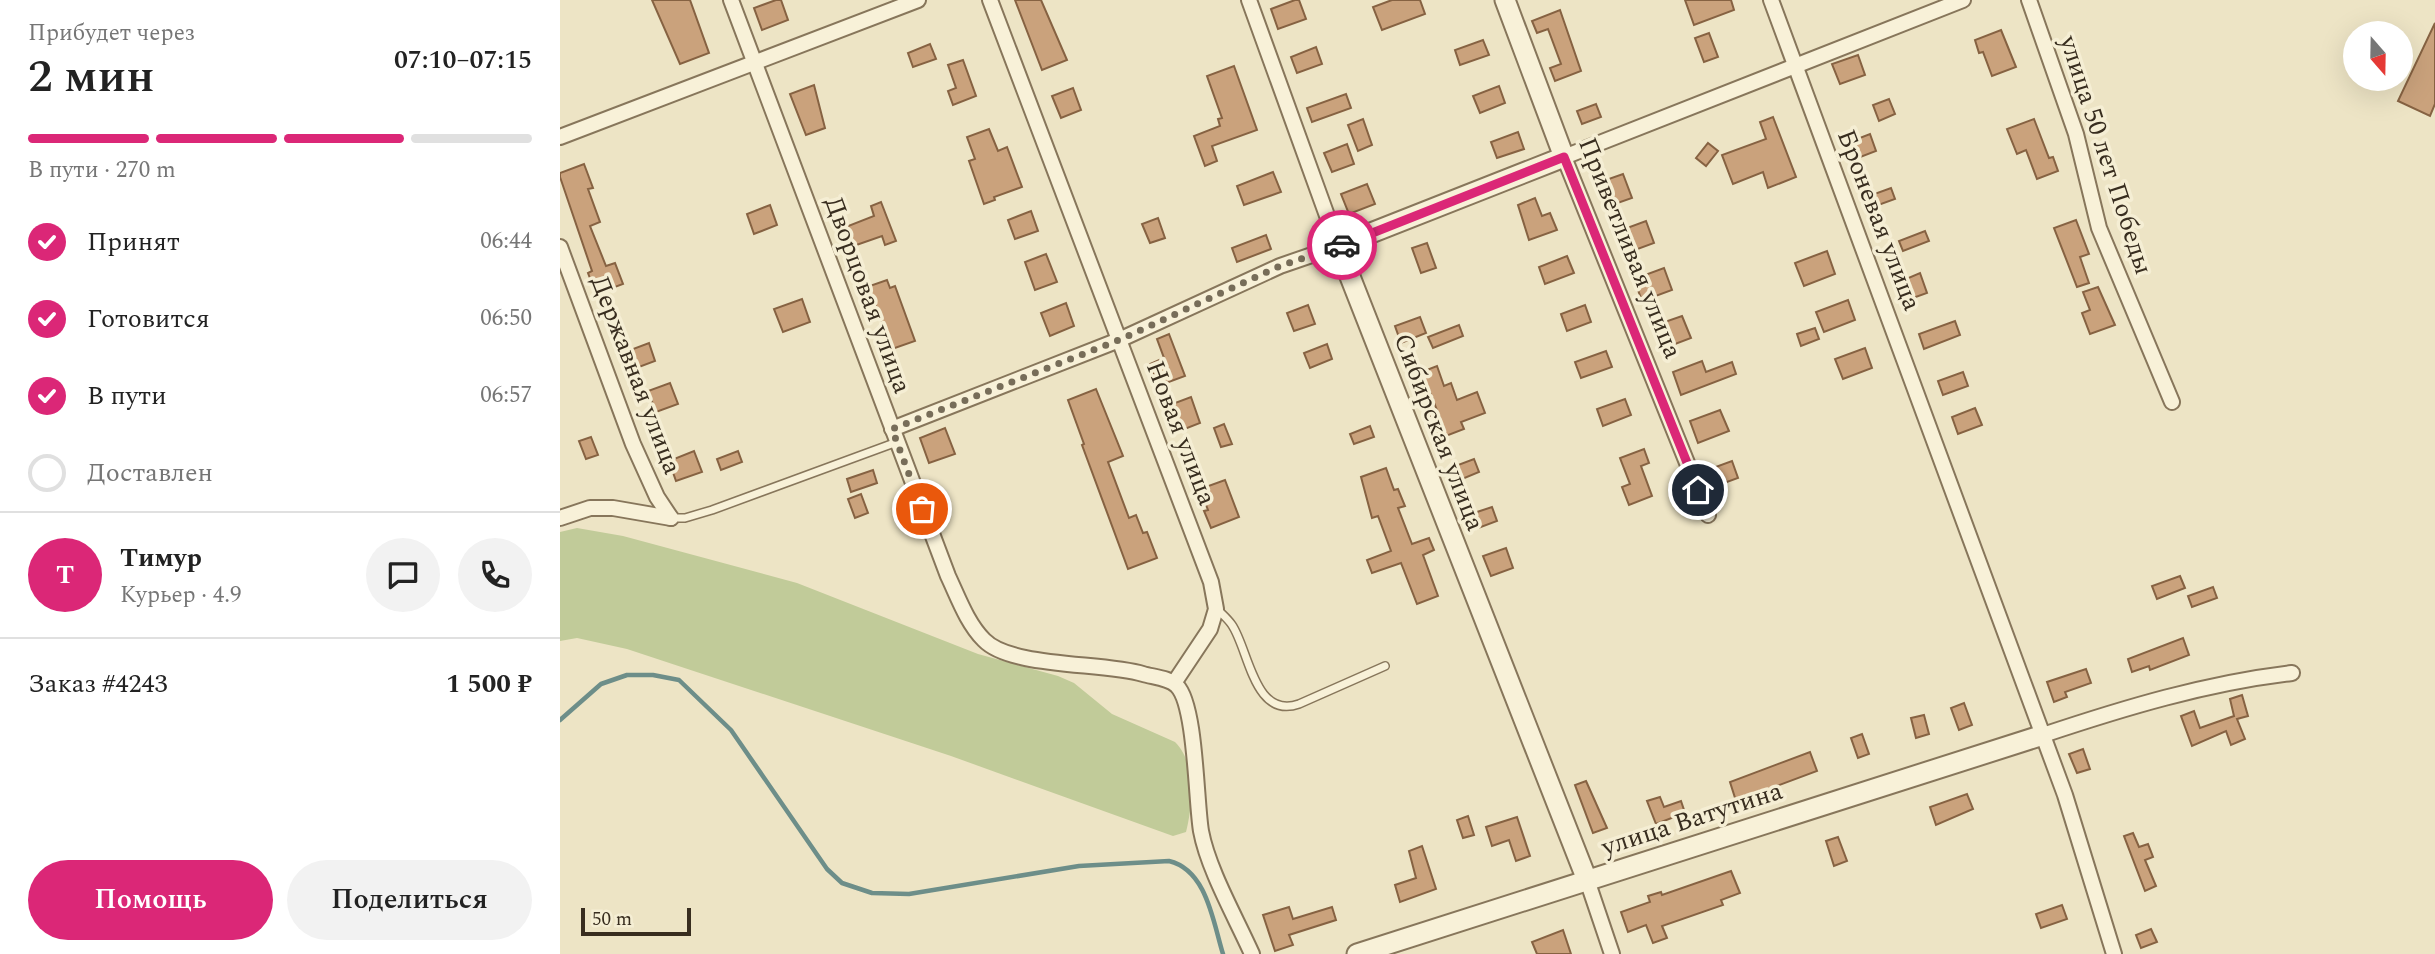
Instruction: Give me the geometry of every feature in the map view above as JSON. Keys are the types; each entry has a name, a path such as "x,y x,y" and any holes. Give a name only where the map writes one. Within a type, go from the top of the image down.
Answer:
{"street":[{"name":"Дворцовая улица","path":"732,0 894,436 948,576 974,628 985,641 998,650 1021,657 1136,672 1174,683"},
{"path":"560,137 918,0"},
{"name":"Новая улица","path":"990,0 1211,582 1216,609"},
{"name":"Сибирская улица","path":"1249,0 1338,246 1587,880"},
{"name":"Приветливая улица","path":"1505,0 1564,157 1708,515"},
{"name":"Броневая улица","path":"1771,0 2043,735"},
{"path":"894,436 1119,340 1280,266 1338,246 1963,0"},
{"name":"улица 50 лет Победы","path":"2029,0 2076,134 2099,229 2172,402"},
{"name":"Державная улица","path":"560,247 634,444 657,497 671,518"},
{"path":"560,518 590,508 613,508 671,518"},
{"path":"1216,609 1210,629 1174,683 1180,689 1191,728 1201,832 1252,954"},
{"name":"улица Ватутина","path":"1357,954 2192,690 2246,678 2292,673"},
{"path":"2043,735 2065,795 2114,954"},
{"path":"1587,880 1612,954"}],"lane":[{"path":"671,518 685,518 712,510 894,436"},
{"path":"1216,609 1233,625 1264,696 1279,706 1291,707 1299,704 1385,666"}],"green space":[{"path":"577,528 623,536 797,583 978,654 1074,683 1112,714 1175,742 1182,751 1190,772 1191,784 1186,832 1173,836 951,756 627,649 577,638 560,641 560,532"}],"building":[{"path":"652,0 690,0 709,53 680,64"},
{"path":"781,0 788,20 762,30 754,8"},
{"path":"1015,0 1041,0 1067,60 1042,70"},
{"path":"1299,0 1306,19 1278,29 1271,9"},
{"path":"1392,0 1420,0 1425,14 1382,30 1373,7"},
{"path":"1685,0 1731,0 1734,10 1694,25"},
{"path":"1560,10 1581,71 1555,81 1550,68 1561,64 1548,29 1537,33 1532,21"},
{"path":"2435,23 2435,104 2430,116 2398,101 2403,91 2413,91 2413,69"},
{"path":"2001,30 2016,67 1992,76 1983,52 1979,53 1975,40"},
{"path":"1709,33 1718,57 1704,62 1695,38"},
{"path":"1483,40 1489,55 1460,65 1455,50"},
{"path":"930,44 936,59 913,67 908,53"},
{"path":"1316,47 1322,64 1297,73 1291,57"},
{"path":"1858,55 1865,75 1840,84 1832,64"},
{"path":"963,60 976,96 953,105 948,91 956,88 948,65"},
{"path":"1234,66 1257,130 1212,146 1217,161 1205,166 1194,136 1220,126 1218,119 1222,118 1207,76"},
{"path":"814,85 825,128 806,135 790,94"},
{"path":"1499,86 1505,103 1480,113 1473,96"},
{"path":"1073,88 1081,110 1061,118 1052,96"},
{"path":"1346,94 1351,108 1312,122 1307,108"},
{"path":"1889,99 1895,114 1879,121 1873,105"},
{"path":"1596,104 1601,117 1582,124 1577,111"},
{"path":"1773,117 1796,177 1768,188 1763,172 1733,184 1722,155 1766,139 1760,122"},
{"path":"1363,119 1372,145 1358,151 1348,125"},
{"path":"2034,119 2049,158 2053,157 2058,171 2037,179 2026,150 2017,154 2007,129"},
{"path":"989,129 998,151 1007,147 1022,187 994,197 995,200 984,204 969,161 975,159 967,137"},
{"path":"1518,132 1524,149 1497,158 1491,142"},
{"path":"1870,134 1876,151 1850,161 1844,144"},
{"path":"1708,143 1718,151 1706,166 1696,158"},
{"path":"1347,144 1354,164 1332,172 1324,153"},
{"path":"584,164 593,188 588,189 600,222 590,226 606,266 615,263 623,284 596,294 588,273 592,271 560,177 560,173"},
{"path":"1273,172 1281,192 1244,205 1237,186"},
{"path":"1623,174 1632,198 1609,206 1600,182"},
{"path":"1367,184 1375,204 1349,214 1341,194"},
{"path":"1891,188 1895,199 1870,208 1866,197"},
{"path":"1535,198 1542,216 1550,213 1557,230 1529,240 1518,205"},
{"path":"881,202 896,241 885,245 882,236 845,249 838,230 874,216 871,206"},
{"path":"770,205 777,225 754,234 747,214"},
{"path":"1031,211 1038,231 1015,239 1008,220"},
{"path":"1158,218 1165,238 1150,243 1142,224"},
{"path":"2076,220 2089,254 2080,257 2089,283 2077,287 2054,228"},
{"path":"1646,221 1654,243 1624,254 1616,232"},
{"path":"1925,231 1929,241 1903,251 1899,241"},
{"path":"1266,235 1271,249 1237,262 1232,248"},
{"path":"1427,243 1436,268 1421,273 1412,248"},
{"path":"1827,251 1835,274 1804,286 1795,263"},
{"path":"1046,254 1057,282 1035,290 1025,262"},
{"path":"1567,256 1574,273 1545,284 1539,267"},
{"path":"1664,268 1672,290 1642,301 1634,279"},
{"path":"1920,273 1927,293 1913,298 1906,279"},
{"path":"887,280 890,288 895,286 915,341 892,349 875,303 867,306 861,289"},
{"path":"2098,287 2115,325 2090,334 2082,313 2090,310 2083,292"},
{"path":"802,299 810,322 783,332 774,309"},
{"path":"1848,300 1855,320 1824,332 1816,312"},
{"path":"1066,303 1074,326 1050,336 1041,313"},
{"path":"1308,305 1315,324 1294,331 1287,313"},
{"path":"1585,305 1591,322 1567,331 1561,314"},
{"path":"1682,316 1691,338 1662,349 1653,326"},
{"path":"1420,317 1426,333 1401,343 1395,326"},
{"path":"1955,321 1960,335 1924,349 1919,334"},
{"path":"1459,325 1463,336 1433,348 1428,337"},
{"path":"1815,328 1819,339 1801,346 1797,334"},
{"path":"1169,334 1185,376 1158,386 1150,364 1164,358 1157,339"},
{"path":"649,343 655,361 631,370 625,352"},
{"path":"1327,344 1332,359 1310,368 1304,353"},
{"path":"1865,348 1872,368 1843,379 1835,359"},
{"path":"1606,351 1612,367 1581,378 1575,362"},
{"path":"1702,361 1706,372 1732,362 1736,374 1681,395 1673,372"},
{"path":"1437,366 1444,386 1451,383 1457,400 1477,392 1485,413 1461,422 1464,429 1438,439 1430,416 1438,413 1428,387 1417,392 1411,376"},
{"path":"1963,372 1968,386 1943,395 1938,381"},
{"path":"670,383 678,404 656,412 648,391"},
{"path":"1096,389 1123,456 1108,462 1129,518 1136,515 1143,533 1147,532 1157,558 1128,569 1068,400"},
{"path":"1191,397 1200,423 1177,432 1167,406"},
{"path":"1625,399 1631,415 1603,426 1597,409"},
{"path":"1975,408 1982,425 1958,434 1952,417"},
{"path":"1720,410 1729,431 1698,443 1690,421"},
{"path":"1224,424 1232,444 1221,447 1214,428"},
{"path":"1370,426 1374,437 1354,444 1350,434"},
{"path":"945,428 955,454 929,463 920,438"},
{"path":"591,437 598,455 586,459 579,441"},
{"path":"1644,449 1649,463 1641,466 1652,496 1629,505 1622,487 1630,484 1620,458"},
{"path":"694,451 702,472 676,481 669,461"},
{"path":"738,451 742,462 721,470 717,459"},
{"path":"1474,459 1479,472 1455,482 1450,468"},
{"path":"1732,461 1738,478 1716,486 1710,469"},
{"path":"1386,468 1394,490 1398,489 1405,506 1398,508 1412,544 1429,538 1434,550 1423,555 1438,596 1417,604 1401,563 1372,573 1367,560 1391,551 1378,516 1372,518 1361,477"},
{"path":"873,470 877,483 851,492 847,479"},
{"path":"1225,480 1239,517 1211,528 1204,511 1208,510 1200,489"},
{"path":"861,494 868,513 855,518 848,499"},
{"path":"1492,507 1497,521 1473,530 1468,515"},
{"path":"1506,548 1513,568 1491,576 1483,556"},
{"path":"2180,576 2185,588 2157,599 2152,586"},
{"path":"2213,587 2217,598 2192,607 2188,596"},
{"path":"2183,638 2189,655 2150,670 2149,666 2132,672 2128,659"},
{"path":"2086,669 2091,683 2065,692 2067,697 2054,702 2047,682"},
{"path":"2242,695 2248,716 2237,719 2245,739 2231,745 2226,731 2192,746 2181,716 2194,711 2200,728 2234,716 2230,699"},
{"path":"1964,703 1972,725 1959,730 1951,708"},
{"path":"1924,715 1929,734 1916,738 1911,718"},
{"path":"1862,734 1869,754 1858,758 1851,738"},
{"path":"2083,749 2090,769 2077,773 2069,754"},
{"path":"1810,752 1817,771 1736,801 1730,782"},
{"path":"1586,781 1607,828 1593,833 1575,785"},
{"path":"1967,794 1973,809 1936,825 1930,807"},
{"path":"1660,797 1664,807 1681,801 1685,813 1656,824 1647,801"},
{"path":"1468,816 1474,835 1463,838 1457,820"},
{"path":"1517,817 1530,856 1516,861 1509,840 1492,846 1486,827"},
{"path":"2133,833 2139,847 2148,844 2153,857 2145,860 2156,886 2145,891 2124,836"},
{"path":"1838,837 1847,861 1834,866 1826,841"},
{"path":"1422,846 1436,889 1400,902 1395,885 1416,878 1409,851"},
{"path":"1731,871 1740,893 1721,900 1723,905 1662,926 1667,938 1653,943 1646,925 1628,932 1621,912 1650,902 1648,896 1661,892 1662,895"},
{"path":"2062,905 2067,919 2041,928 2036,914"},
{"path":"1289,907 1293,919 1332,907 1336,920 1289,935 1293,945 1275,951 1263,915"},
{"path":"2151,929 2157,942 2141,948 2136,935"},
{"path":"1563,930 1571,954 1537,954 1532,942"}],"waterway":[{"path":"560,720 601,684 627,675 653,675 679,680 731,730 827,869 842,883 872,893 909,894 1079,866 1169,861 1182,866 1200,886 1212,913 1223,954"}],"way so far":[{"path":"922,509 892,429 1119,340 1280,266 1342,245"}],"route":[{"path":"1342,245 1564,157 1698,490"}]}
